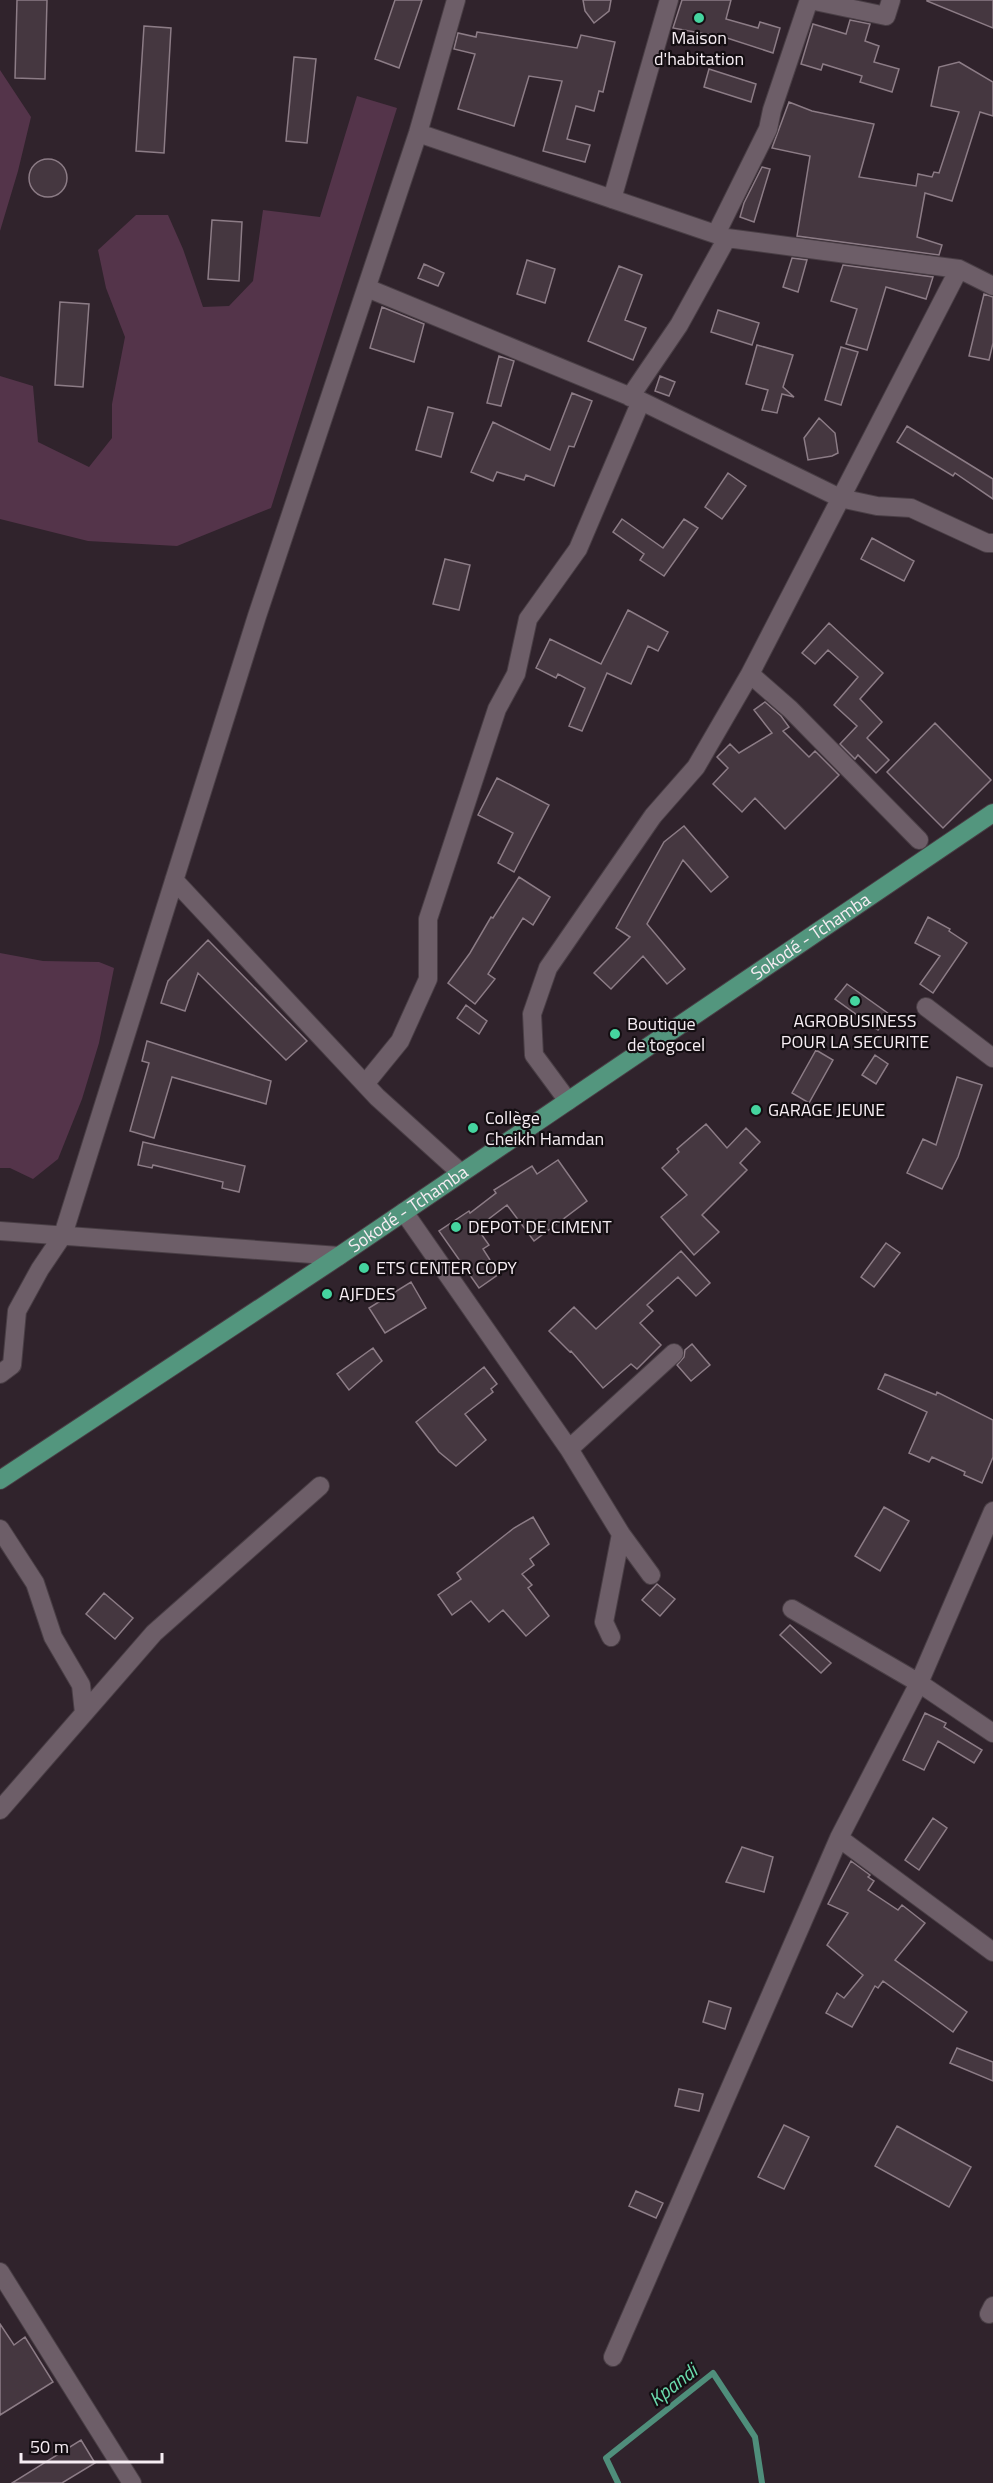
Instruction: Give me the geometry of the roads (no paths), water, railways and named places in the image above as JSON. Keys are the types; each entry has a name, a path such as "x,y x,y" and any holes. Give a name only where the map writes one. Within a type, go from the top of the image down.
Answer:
{"main road":[{"name":"Sokodé - Tchamba","path":"0,1480 339,1256 993,813"}],"street":[{"path":"0,1374 12,1365 17,1311 23,1297 63,1235 257,616 418,133 456,0"},
{"path":"612,199 669,0"},
{"path":"365,1084 400,1041 428,979 428,919 496,709 516,674 528,619 578,549 636,399 680,325 722,236 768,129 772,110 809,0 886,16 891,0"},
{"path":"418,133 722,236 959,269 993,285"},
{"path":"568,1101 534,1055 532,1014 548,968 654,816 696,767 750,674 959,269"},
{"path":"367,288 636,399 840,498 877,506 911,508 987,543 993,543"},
{"path":"750,674 790,709 919,840"},
{"path":"174,880 365,1084 461,1173"},
{"path":"926,1007 993,1058"},
{"path":"404,1212 569,1449 621,1534 651,1575"},
{"path":"0,1231 339,1256"},
{"path":"569,1449 674,1353"},
{"path":"0,1810 154,1633 320,1486"},
{"path":"613,2357 839,1838 919,1683 993,1511"},
{"path":"0,1529 34,1583 53,1637 81,1685 84,1713"},
{"path":"611,1637 604,1622 621,1534"},
{"path":"792,1609 919,1683 993,1733"},
{"path":"839,1838 993,1952"},
{"path":"1,2276 132,2483"}],"waterway":[{"name":"Kpandi","path":"618,2483 606,2458 713,2373 755,2437 762,2483"}],"place":[{"name":"Maison d'habitation","path":"699,18"},
{"name":"AGROBUSINESS POUR LA SECURITE","path":"855,1001"},
{"name":"Boutique de togocel","path":"615,1034"},
{"name":"GARAGE JEUNE","path":"756,1110"},
{"name":"Collège Cheikh Hamdan","path":"473,1128"},
{"name":"DEPOT DE CIMENT","path":"456,1227"},
{"name":"ETS CENTER COPY","path":"364,1268"},
{"name":"AJFDES","path":"327,1294"}]}
